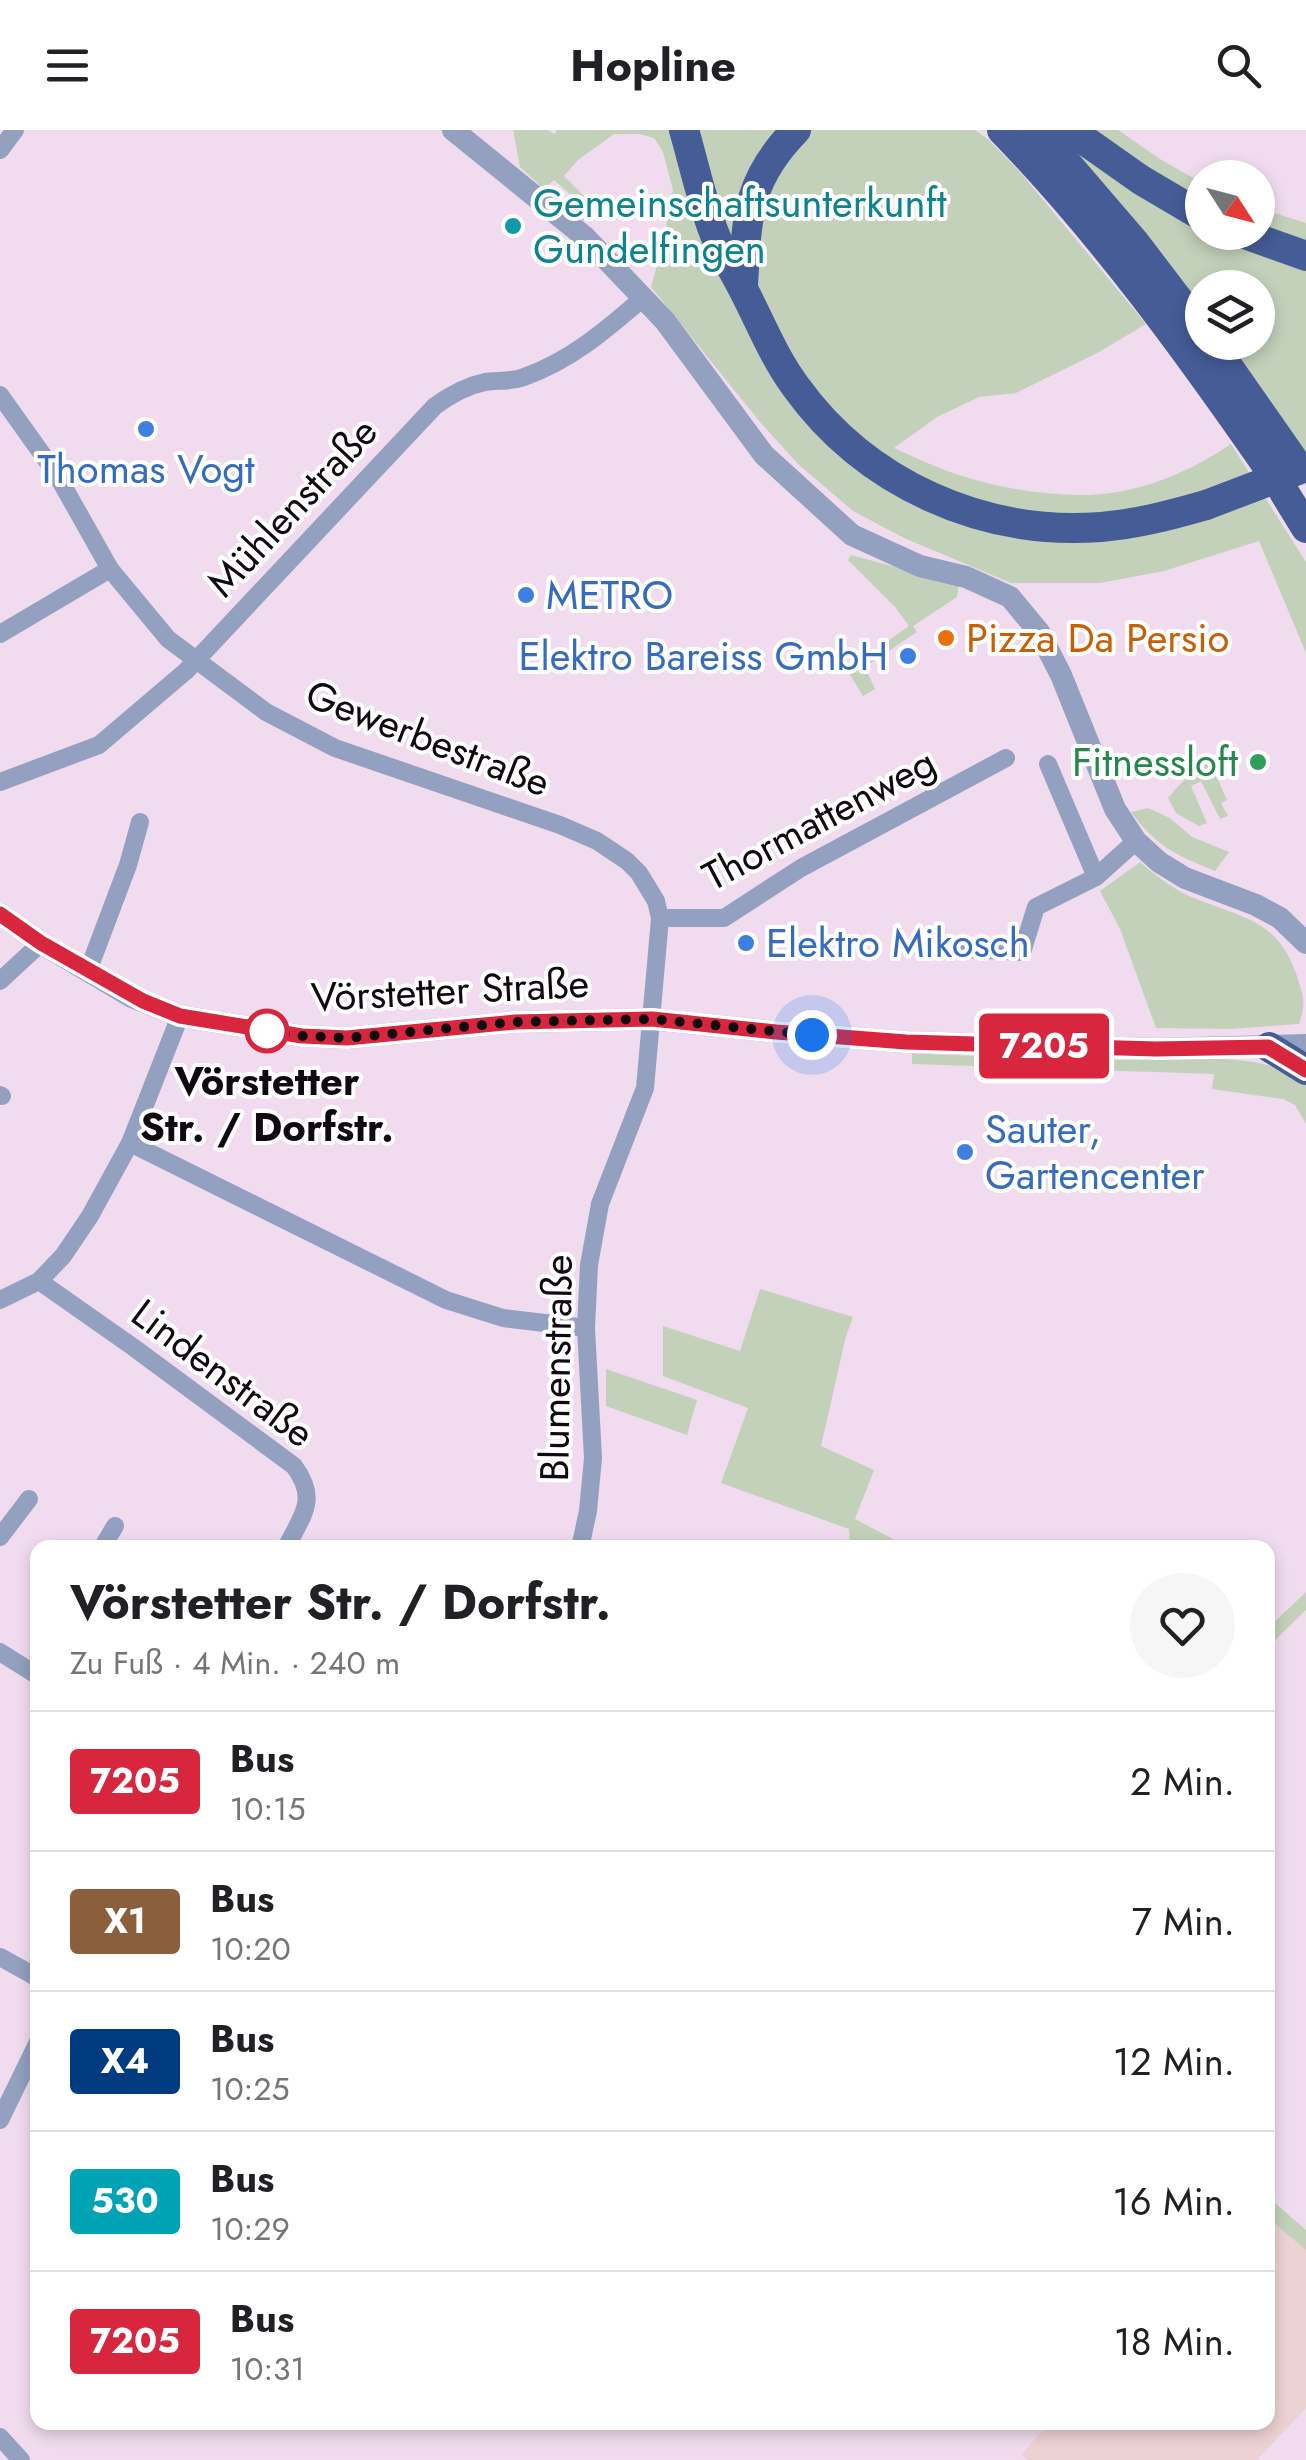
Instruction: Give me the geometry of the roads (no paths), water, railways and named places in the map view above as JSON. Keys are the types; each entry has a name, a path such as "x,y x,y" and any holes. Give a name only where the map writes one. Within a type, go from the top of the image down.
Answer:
{"highway":[{"path":"684,130 716,238 782,366 812,407 850,446 906,486 944,504 998,520 1050,528 1100,527 1141,522 1206,505 1287,471"},
{"path":"743,288 750,204 764,170 796,130"},
{"path":"1070,130 1185,206"},
{"path":"1011,132 1287,471"},
{"path":"1011,132 1135,243 1185,309"},
{"path":"1275,247 1306,256"},
{"path":"1222,360 1287,471 1306,528"},
{"path":"1268,1047 1306,1070"}],"street":[{"path":"0,150 15,130"},
{"path":"453,130 585,236 665,321 764,455 852,536 920,566 966,577 1010,597 1039,632 1061,675 1115,809 1136,841 1185,878 1280,918 1305,944"},
{"name":"Mühlenstraße","path":"0,782 98,745 198,660 435,406 454,392 484,382 519,380 552,366 599,336 643,298"},
{"name":"Gewerbestraße","path":"0,395 57,475 110,569 168,639 266,712 335,748 597,841 639,874 656,901 660,918"},
{"path":"0,634 110,569"},
{"name":"Thormattenweg","path":"660,918 724,918 801,868 1006,758"},
{"path":"1048,764 1096,876"},
{"path":"88,971 140,822"},
{"path":"967,949 1022,952 1036,907 1096,876 1136,841"},
{"name":"Vörstetter Straße","path":"0,914 132,997 180,1016 243,1028 336,1038 515,1022 652,1019 906,1042 1156,1049 1306,1045"},
{"path":"652,1019 660,918"},
{"path":"0,981 41,943"},
{"path":"0,1300 39,1281 63,1256 90,1216 130,1144 180,1016"},
{"name":"Blumenstraße","path":"582,1540 593,1458 586,1328 589,1266 598,1212 645,1088 652,1019"},
{"path":"130,1144 446,1300 503,1318 586,1328"},
{"name":"Lindenstraße","path":"39,1281 294,1466 304,1480 308,1496 290,1540"},
{"path":"0,1537 29,1500"},
{"path":"107,1540 115,1526"},
{"path":"0,1652 30,1671"},
{"path":"0,1957 30,1974"},
{"path":"0,2120 30,2058"},
{"path":"0,2438 21,2460"}],"place":[{"name":"Gemeinschaftsunterkunft Gundelfingen","path":"513,226"},
{"name":"Thomas Vogt","path":"146,429"},
{"name":"METRO","path":"526,595"},
{"name":"Pizza Da Persio","path":"946,638"},
{"name":"Elektro Bareiss GmbH","path":"908,656"},
{"name":"Fitnessloft","path":"1258,762"},
{"name":"Elektro Mikosch","path":"746,943"},
{"name":"Vörstetter Str. / Dorfstr.","path":"267,1031"},
{"name":"Sauter, Gartencenter","path":"965,1152"}]}
